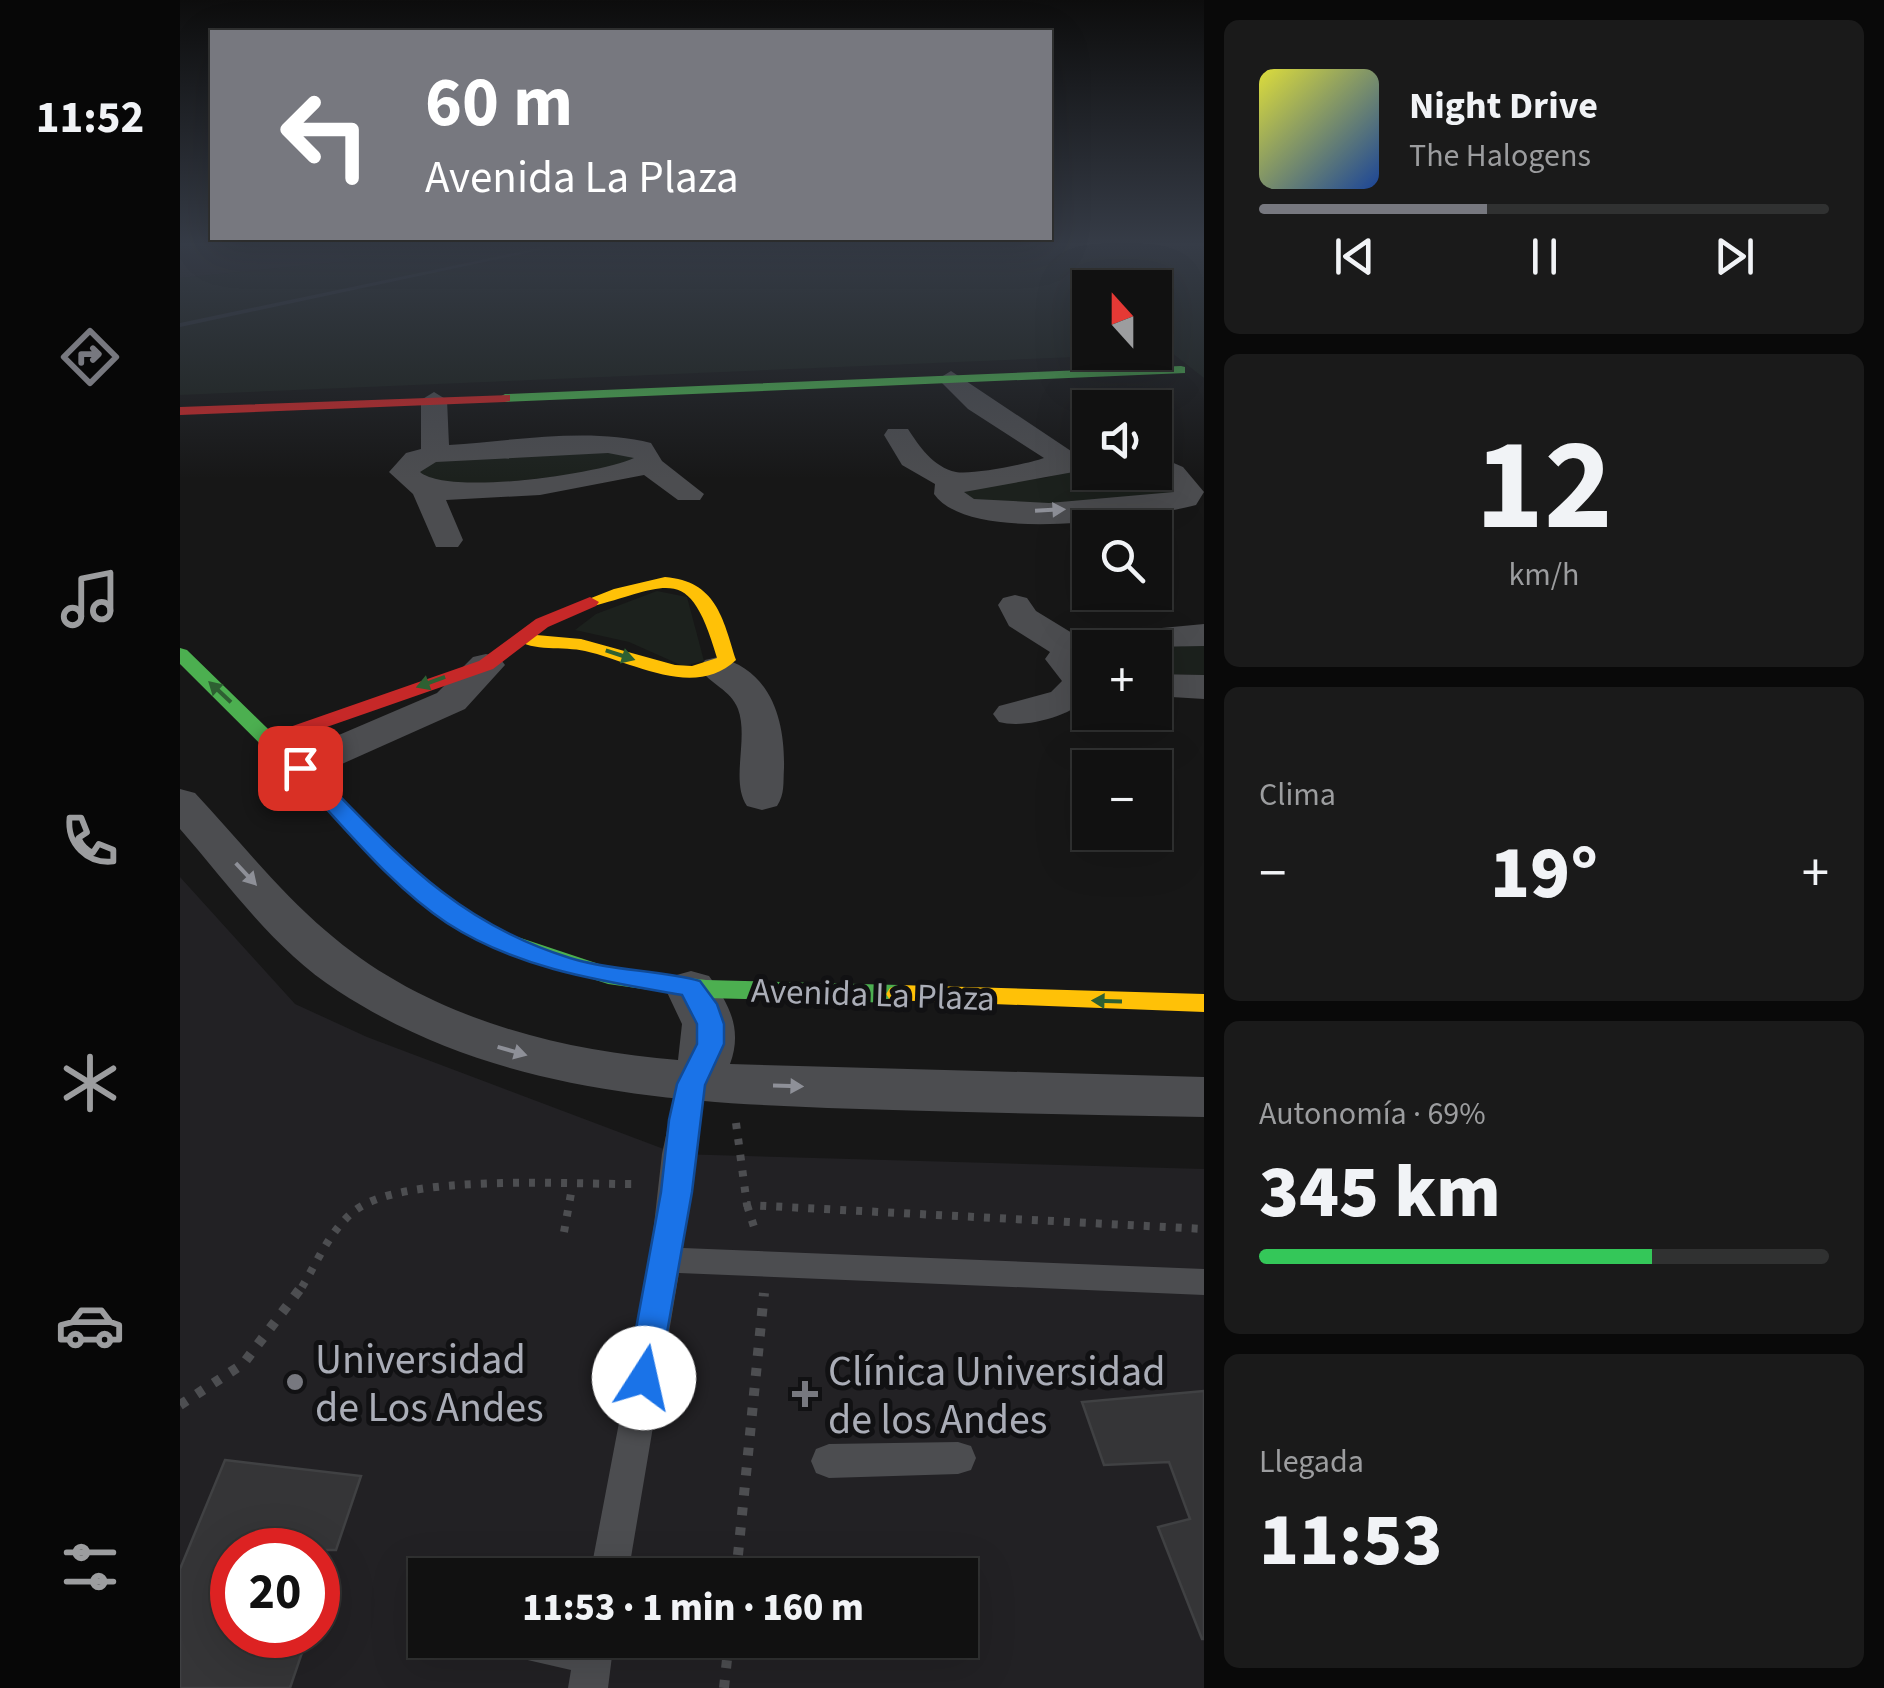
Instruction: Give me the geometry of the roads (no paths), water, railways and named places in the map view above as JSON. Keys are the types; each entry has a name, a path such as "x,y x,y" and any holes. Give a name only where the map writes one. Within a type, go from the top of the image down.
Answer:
{"street":[{"path":"180,411 1182,370"},
{"path":"988,378 1020,409 1036,436"},
{"path":"951,379 986,413 1072,457"},
{"path":"447,400 468,452"},
{"path":"435,454 447,400"},
{"path":"898,434 912,459 954,483"},
{"path":"626,446 641,449 649,457 647,464 623,472 476,492 426,488 414,484 404,472 416,459 435,454 626,446"},
{"path":"1072,462 1027,475 970,478 947,489 952,500 978,510 1194,502 1190,490 1172,472"},
{"path":"647,464 689,494"},
{"path":"426,488 447,540"},
{"path":"978,510 968,522 979,544"},
{"path":"285,754 438,708 470,686 486,665 542,623 617,592 648,584 685,583 697,589 714,610 727,660 718,668 687,674 586,644 524,639"},
{"path":"1015,605 1022,618 1072,661"},
{"path":"1172,637 1204,635"},
{"name":"Avenida La Plaza","path":"180,654 426,896 491,937 568,966 690,988 1204,1003"},
{"path":"718,668 751,690 762,710 762,797"},
{"path":"1172,685 1204,687"},
{"path":"1013,714 1066,700 1072,689"},
{"path":"180,802 314,947 396,1004 500,1048 560,1064 691,1084 1204,1098"},
{"path":"690,988 711,1024 704,1065 691,1084"}],"lane":[{"path":"611,1558 666,1260 691,1084"},
{"path":"666,1260 1204,1282"},
{"path":"829,1461 958,1458"}],"waterway":[{"path":"180,325 195,322"}],"place":[{"name":"Universidad de Los Andes","path":"295,1382"},
{"name":"Clínica Universidad de los Andes","path":"805,1394"}]}
